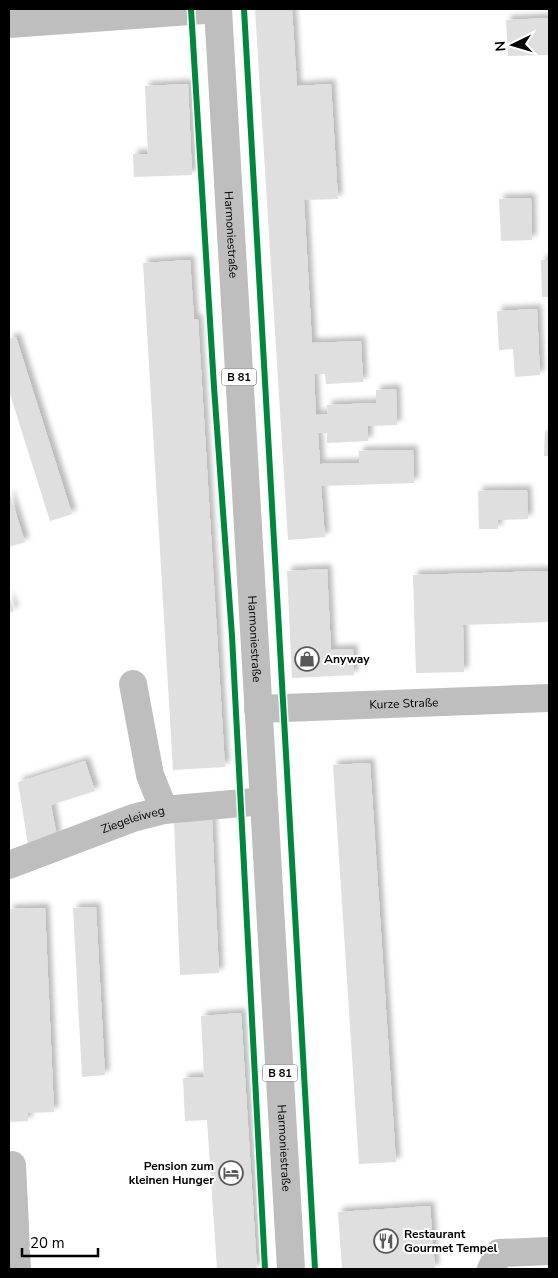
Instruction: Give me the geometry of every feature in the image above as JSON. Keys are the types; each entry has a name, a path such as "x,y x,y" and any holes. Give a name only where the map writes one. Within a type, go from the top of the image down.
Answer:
{"main road":[{"path":"9,24 76,14 218,9"},
{"name":"Harmoniestraße","path":"218,9 291,1269"},
{"path":"133,684 150,775 164,810"},
{"name":"Kurze Straße","path":"258,709 549,698"},
{"name":"Ziegeleiweg","path":"9,865 132,818 164,810 264,801"},
{"path":"12,1165 17,1269"},
{"path":"491,1269 499,1254 549,1251"}],"building":[{"path":"255,9 292,9 297,86 331,84 338,199 304,200 312,343 361,341 363,382 326,384 325,374 314,374 316,415 328,414 327,405 376,403 376,390 396,389 397,425 368,426 368,441 327,443 327,433 318,433 320,464 359,463 359,451 413,450 414,483 321,486 325,537 288,540"},
{"path":"549,18 549,55 508,56 506,20"},
{"path":"188,84 192,175 134,177 133,154 148,154 145,86"},
{"path":"531,198 532,240 501,241 499,199"},
{"path":"190,260 194,319 198,319 225,767 173,770 143,263"},
{"path":"541,260 549,260 549,297 542,297"},
{"path":"537,309 540,375 515,377 513,349 499,350 497,311"},
{"path":"16,337 72,514 50,521 9,391 9,339"},
{"path":"545,431 549,431 549,456 544,456"},
{"path":"527,490 528,519 498,520 498,529 479,529 478,491"},
{"path":"9,492 25,542 9,547"},
{"path":"327,569 331,650 353,649 354,675 292,678 287,571"},
{"path":"549,571 549,622 463,625 464,672 416,673 413,575"},
{"path":"9,595 14,611 9,613"},
{"path":"85,761 95,791 51,805 57,837 28,845 18,782"},
{"path":"370,763 396,1162 359,1164 333,765"},
{"path":"212,819 219,973 180,975 174,820"},
{"path":"96,907 105,1075 82,1077 73,908"},
{"path":"45,908 54,1112 28,1113 28,1121 9,1122 9,909"},
{"path":"241,1013 257,1269 217,1269 207,1120 185,1121 183,1078 204,1077 201,1016"},
{"name":"Restaurant Gourmet Tempel","path":"430,1206 435,1269 342,1269 338,1212"}],"cycle path":[{"path":"191,9 214,387 232,636 265,1269"},
{"path":"244,9 315,1269"}],"place":[{"name":"Anyway","path":"307,659"},
{"name":"Pension zum kleinen Hunger","path":"231,1173"},
{"name":"Restaurant Gourmet Tempel","path":"386,1241"}]}
